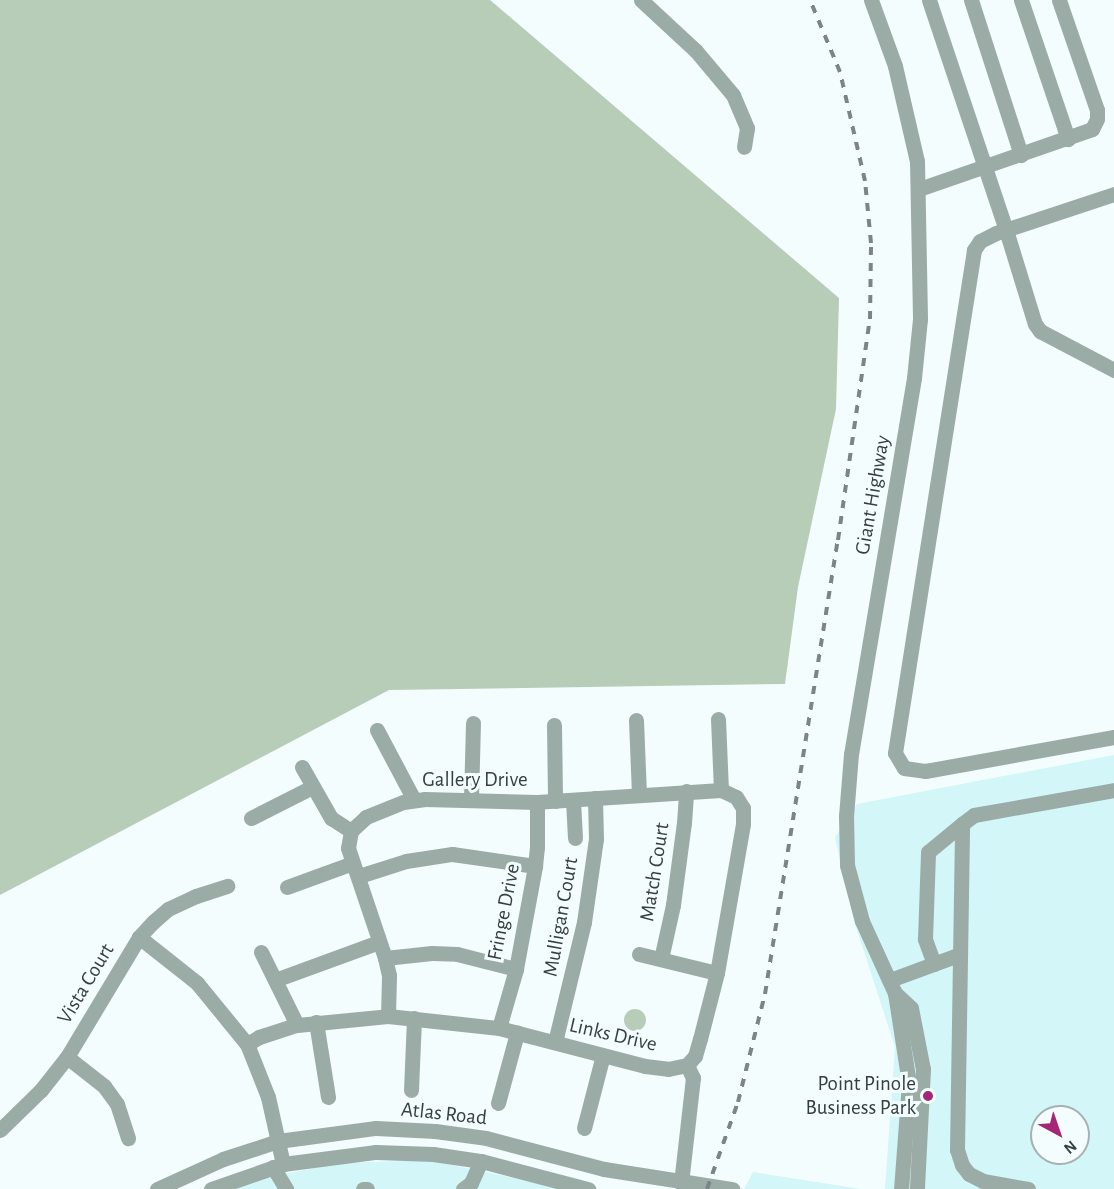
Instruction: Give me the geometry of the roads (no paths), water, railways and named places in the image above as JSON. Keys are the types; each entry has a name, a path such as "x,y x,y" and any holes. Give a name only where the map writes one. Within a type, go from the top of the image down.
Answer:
{"street":[{"path":"641,0 696,51 733,95 747,128 744,147"},
{"name":"Giant Highway","path":"871,0 886,37 904,96 917,161 920,320 914,378 851,754 846,816 847,866 862,921 892,986 909,1083 901,1189"},
{"path":"929,0 1006,230 1020,280 1040,330 1114,370"},
{"path":"971,0 1021,155"},
{"path":"1021,0 1068,139"},
{"path":"919,189 1092,129 1097,119 1097,110 1059,0"},
{"path":"1114,194 1006,230 980,241 974,250 895,753 904,768 925,771 1114,737"},
{"path":"681,1182 693,1078 687,1065 694,1056 700,1039 717,973 743,824 743,808 736,797 724,790 718,718"},
{"path":"636,720 639,794"},
{"path":"471,799 473,723"},
{"path":"554,725 555,801"},
{"path":"377,730 414,800"},
{"path":"302,767 335,822 351,831 348,848 380,942 389,976 388,1016"},
{"path":"251,818 312,787"},
{"name":"Gallery Drive","path":"351,831 366,817 414,800 471,799 537,802 724,790"},
{"path":"934,964 925,939 928,852 974,815 1114,790"},
{"name":"Match Court","path":"661,959 673,905 686,791"},
{"name":"Mulligan Court","path":"555,1042 584,922 596,839 595,798"},
{"path":"573,800 574,838"},
{"name":"Fringe Drive","path":"499,1028 516,969 535,866 537,802"},
{"path":"962,824 958,955 957,1150 962,1165 983,1181 1028,1189"},
{"path":"287,887 356,870 452,854 535,866"},
{"name":"Vista Court","path":"0,1130 41,1090 67,1057 139,937 168,909 196,896 227,886"},
{"path":"139,937 197,983 247,1044 268,1097 278,1141 278,1165 286,1189"},
{"path":"275,980 380,942"},
{"path":"261,952 297,1025"},
{"path":"385,958 432,953 457,954 516,969"},
{"path":"639,954 717,973"},
{"path":"892,986 934,964 958,955"},
{"name":"Giant Highway","path":"892,986 911,1008 923,1069 917,1189"},
{"name":"Links Drive","path":"247,1044 260,1037 297,1025 388,1016 499,1028 668,1069 687,1065"},
{"path":"411,1090 414,1018"},
{"path":"316,1022 328,1097"},
{"path":"498,1103 517,1033"},
{"path":"584,1128 603,1055"},
{"path":"67,1057 104,1086 117,1104 128,1138"},
{"name":"Atlas Road","path":"157,1189 223,1159 278,1141 376,1128 435,1131 486,1138 604,1169 732,1189"},
{"name":"Atlas Road","path":"211,1189 278,1165 376,1152 433,1154 481,1161 588,1189"},
{"path":"463,1189 471,1183 481,1161"}],"railway":[{"path":"707,1189 738,1102 765,994 838,540 870,319 871,243 865,181 840,72 810,0"}],"place":[{"name":"Point Pinole Business Park","path":"928,1096"}]}
